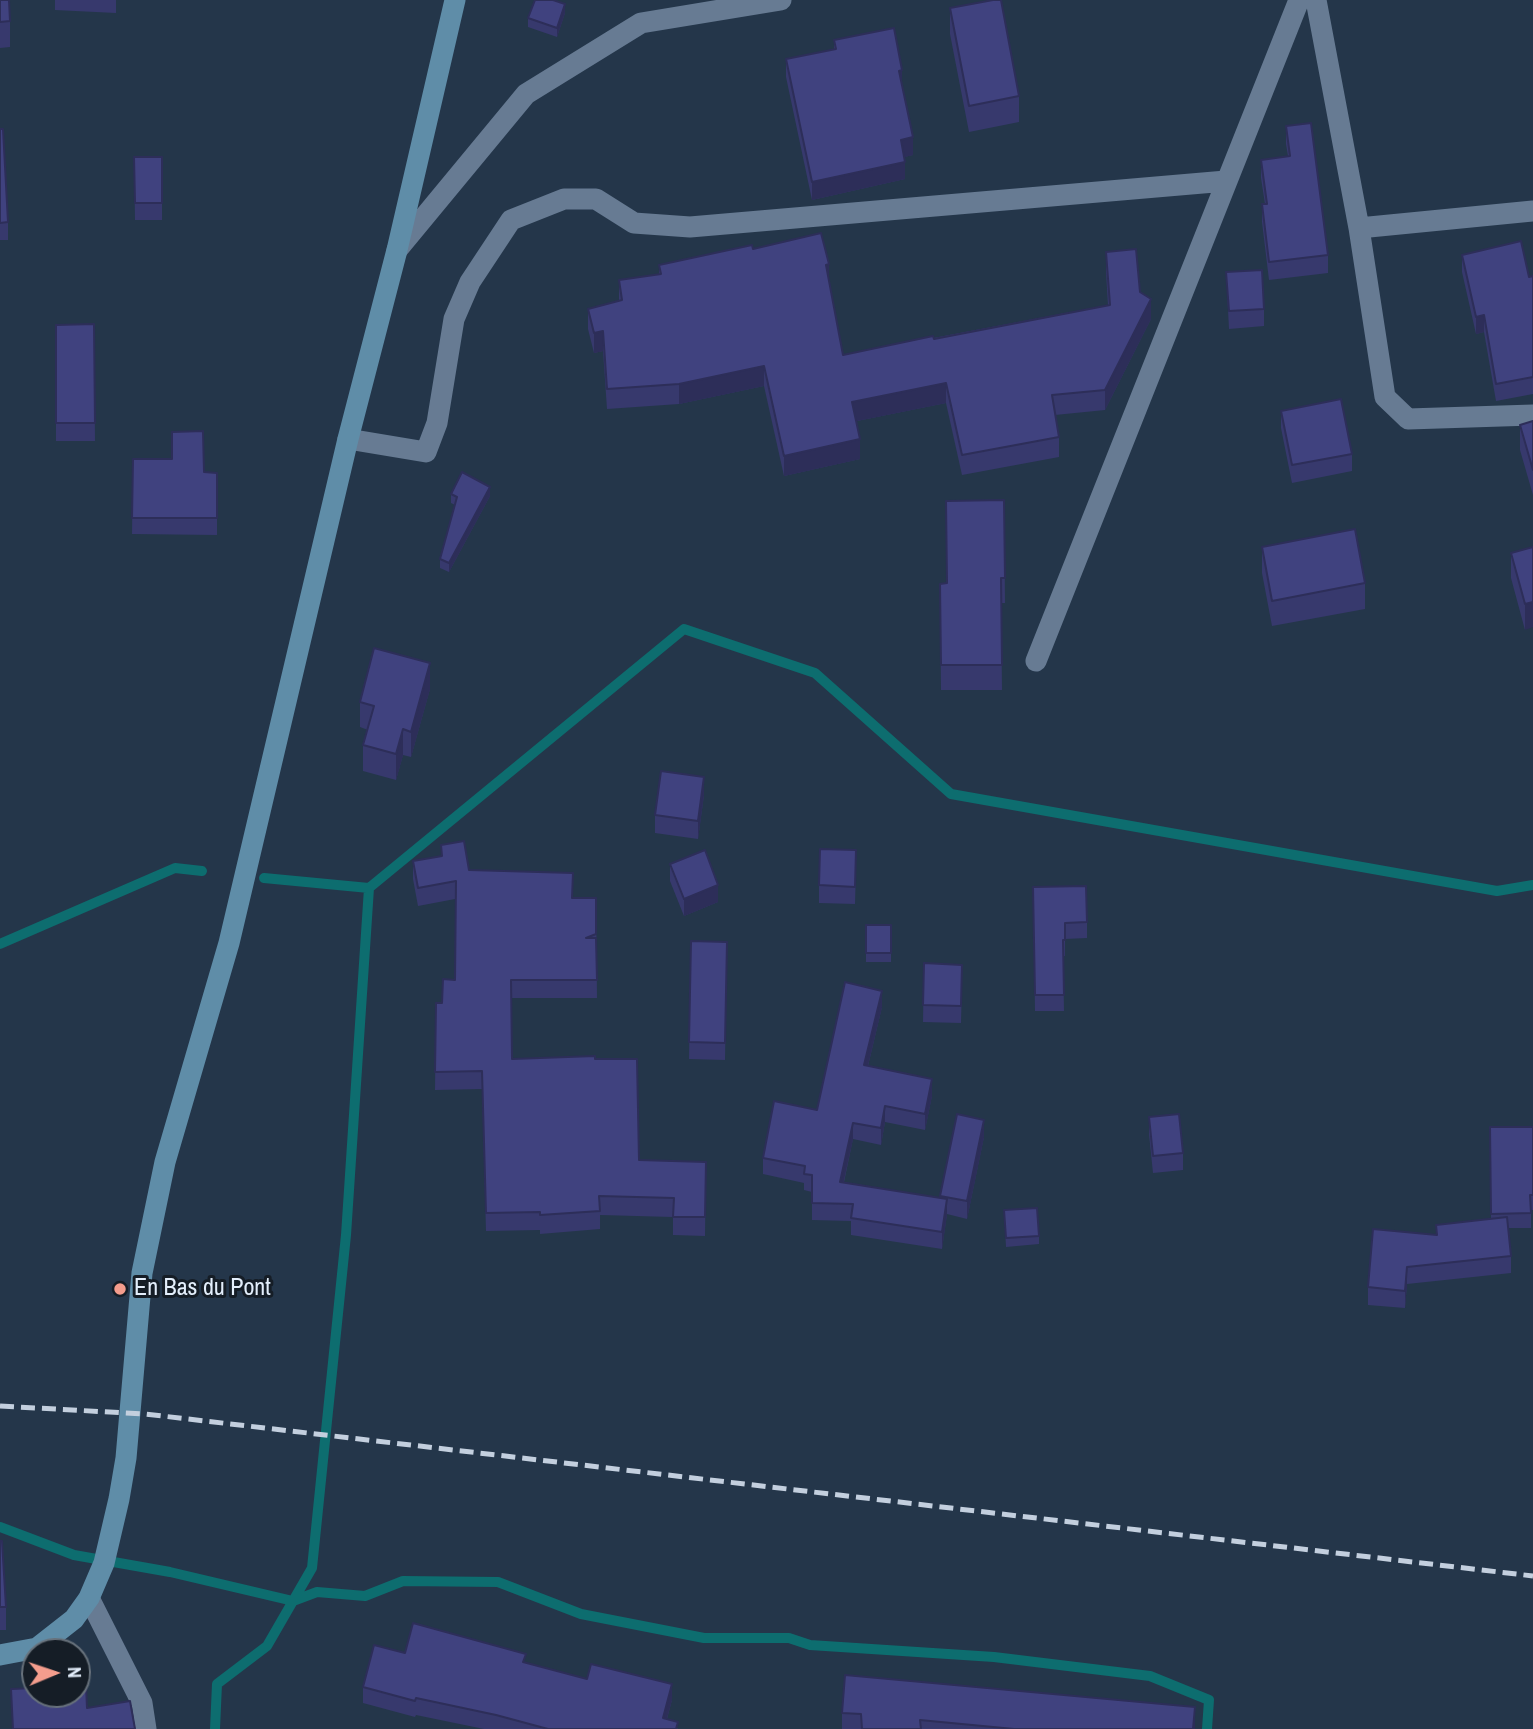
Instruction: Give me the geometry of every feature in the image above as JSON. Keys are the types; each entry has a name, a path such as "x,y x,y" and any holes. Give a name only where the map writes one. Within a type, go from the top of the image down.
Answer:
{"street":[{"path":"0,1655 37,1648 74,1619 89,1598 104,1563 126,1458 142,1273 165,1162 229,943 455,0"},
{"path":"397,250 526,94 641,23 780,0"},
{"path":"1036,661 1299,0"},
{"path":"1315,0 1359,228 1385,397 1408,419 1533,415"},
{"path":"348,439 426,452 437,423 454,319 470,282 511,220 564,199 596,199 634,223 690,227 1226,181"},
{"path":"1359,228 1533,211"},
{"path":"89,1598 142,1703 146,1729"}],"building":[{"path":"0,0 9,0 10,21 0,22"},
{"path":"535,0 553,0 565,4 557,28 528,18"},
{"path":"1001,0 1019,96 969,106 950,8"},
{"path":"894,28 902,70 899,71 913,137 901,140 905,162 812,182 786,59 836,49 834,40"},
{"path":"1311,123 1328,255 1269,262 1262,204 1267,204 1261,160 1290,156 1286,126"},
{"path":"0,129 3,129 8,222 0,223"},
{"path":"134,157 162,157 162,203 135,203"},
{"path":"821,233 829,264 826,265 843,355 933,336 934,339 1110,305 1106,252 1136,249 1140,292 1151,299 1105,390 1052,395 1059,437 962,455 946,383 852,402 860,439 784,456 764,366 679,384 607,389 603,331 594,333 588,309 622,300 619,280 661,274 659,265 752,245 753,249"},
{"path":"1521,241 1529,277 1533,276 1533,377 1496,384 1484,315 1476,317 1462,255"},
{"path":"1262,270 1264,309 1229,311 1226,272"},
{"path":"94,324 95,423 56,423 56,325"},
{"path":"1341,399 1352,454 1292,465 1281,411"},
{"path":"1533,421 1533,470 1520,425"},
{"path":"203,431 204,472 217,473 217,518 132,518 133,459 172,459 172,432"},
{"path":"462,472 490,487 449,563 440,559 457,497 451,494"},
{"path":"1004,500 1002,665 941,665 940,584 947,583 946,501"},
{"path":"1355,529 1365,583 1272,601 1262,547"},
{"path":"1533,547 1533,602 1525,604 1511,553"},
{"path":"374,648 430,663 411,732 403,729 396,754 363,745 374,706 360,702"},
{"path":"661,771 704,777 698,821 655,815"},
{"path":"464,841 469,870 573,873 572,898 596,898 596,934 586,938 596,938 597,980 511,980 512,1059 595,1056 595,1059 637,1059 639,1160 706,1162 705,1217 673,1217 674,1198 599,1196 600,1211 540,1215 540,1212 486,1213 482,1071 435,1072 436,1003 442,1003 443,979 455,980 456,881 418,888 413,861 442,856 441,845"},
{"path":"820,849 856,850 855,887 819,885"},
{"path":"705,850 718,885 684,899 670,864"},
{"path":"1086,886 1087,922 1065,923 1064,995 1035,995 1033,887"},
{"path":"866,925 891,925 891,953 866,953"},
{"path":"691,941 727,942 725,1043 689,1042"},
{"path":"924,963 962,965 961,1006 923,1005"},
{"path":"845,982 882,991 864,1065 932,1079 925,1114 885,1106 881,1128 853,1123 840,1182 947,1199 942,1232 851,1218 853,1204 812,1203 812,1175 804,1174 805,1166 763,1158 774,1101 817,1110"},
{"path":"957,1114 984,1120 967,1201 940,1196"},
{"path":"1179,1114 1183,1153 1153,1156 1149,1117"},
{"path":"1490,1127 1533,1127 1531,1213 1491,1214"},
{"path":"1037,1208 1039,1236 1006,1238 1004,1210"},
{"path":"1507,1217 1511,1256 1407,1267 1405,1291 1368,1287 1373,1229 1437,1235 1436,1225"},
{"path":"2,1541 6,1607 0,1607"},
{"path":"413,1623 526,1654 523,1662 587,1679 591,1664 672,1684 663,1718 678,1722 676,1729 548,1729 416,1698 415,1701 363,1687 374,1645 405,1653"},
{"path":"845,1675 1195,1707 1193,1729 1014,1729 920,1720 921,1729 862,1729 861,1714 842,1713"},
{"path":"11,1689 21,1689 21,1708 91,1708 130,1701 135,1729 13,1729"}],"waterway":[{"path":"264,878 369,888 684,629 815,673 951,794 1497,891 1533,885"},
{"path":"0,944 175,868 202,871"},
{"path":"215,1729 217,1684 267,1646 312,1568 346,1235 369,888"},
{"path":"0,1527 74,1555 170,1572 293,1601 317,1592 365,1596 403,1581 498,1582 581,1614 704,1638 789,1638 810,1645 994,1657 1150,1676 1209,1700 1207,1729"}],"railway":[{"path":"0,1406 145,1414 1533,1576"}],"place":[{"name":"En Bas du Pont","path":"120,1289"}]}
